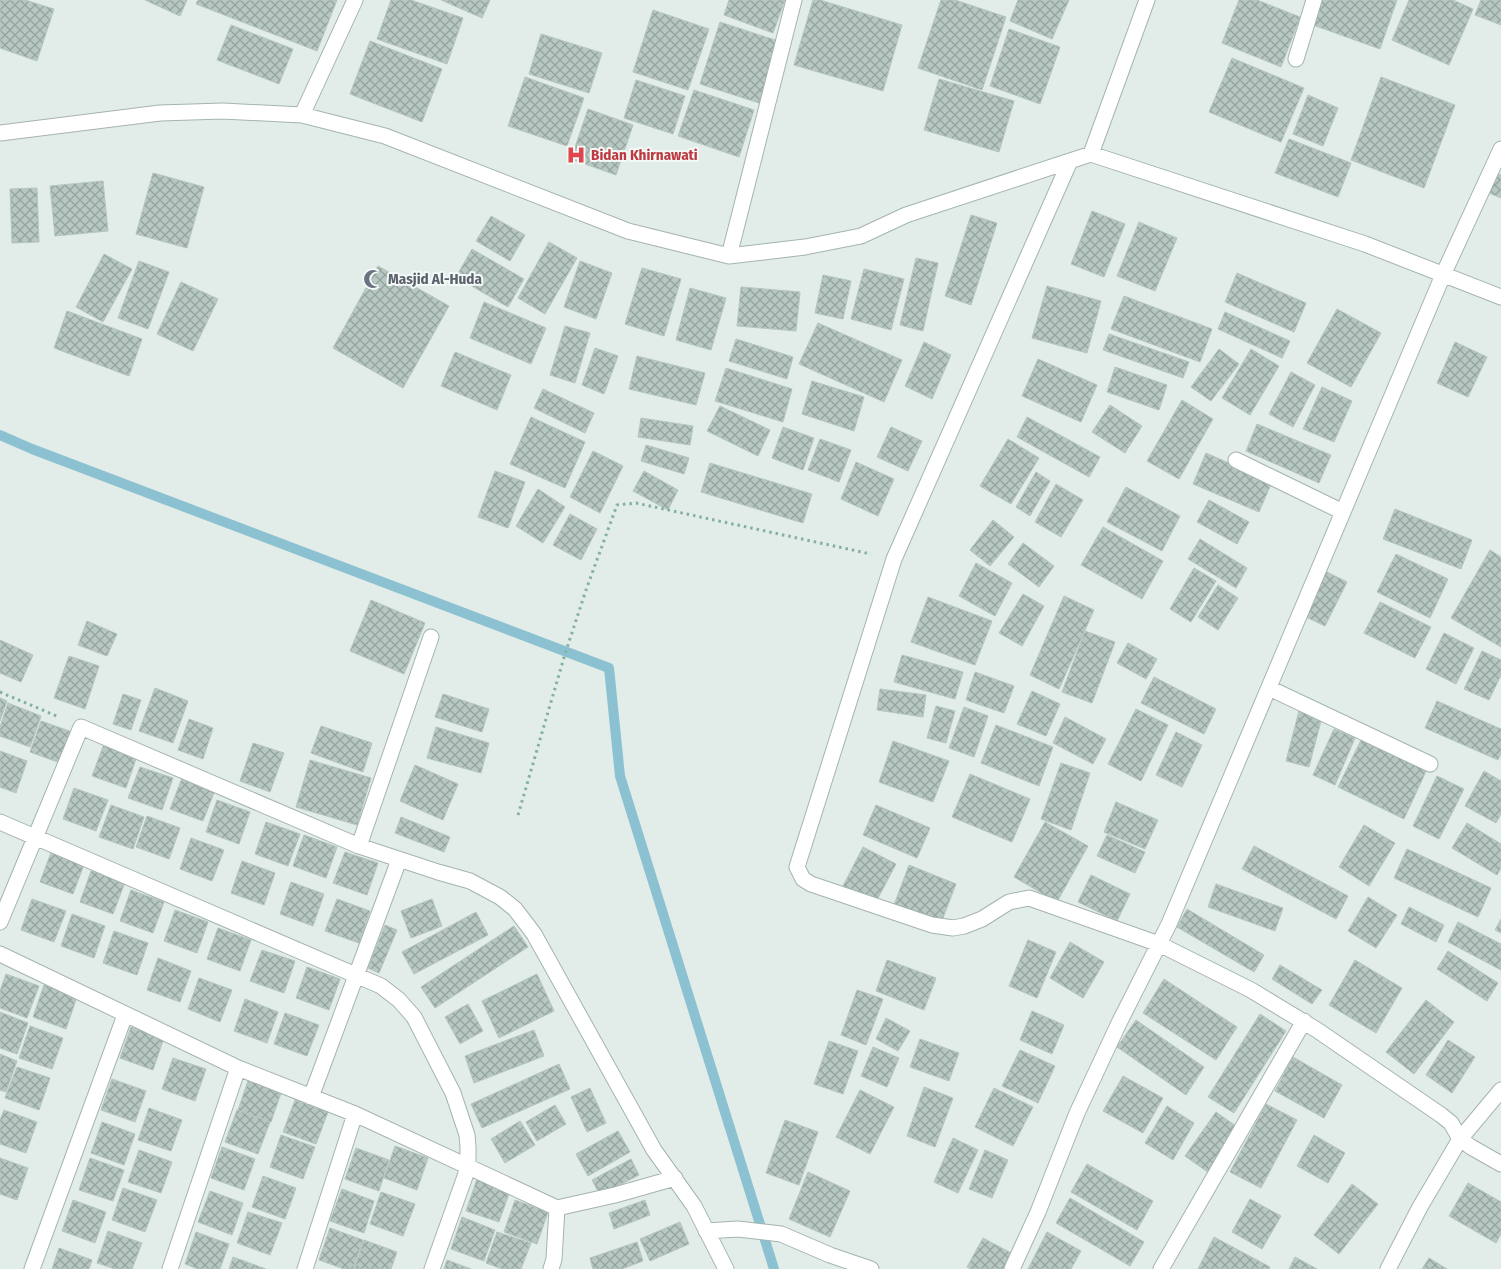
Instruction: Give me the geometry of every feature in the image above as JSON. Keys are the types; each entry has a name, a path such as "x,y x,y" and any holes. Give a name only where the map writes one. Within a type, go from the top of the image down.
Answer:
{"street":[{"path":"302,115 354,0"},
{"path":"729,256 794,0"},
{"path":"1092,154 1147,0"},
{"path":"1296,58 1314,0"},
{"path":"0,133 160,113 223,111 302,115 385,136 628,231 729,256 805,247 861,236 906,215 1092,154 1365,244 1501,296"},
{"path":"1012,1269 1038,1212 1077,1113 1119,1023 1170,924 1443,275 1501,149"},
{"path":"1070,161 894,559 797,867 803,879 811,884 932,925 953,928 964,926 982,919 1009,902 1030,898 1159,944 1251,990 1304,1021 1441,1115 1451,1123 1460,1139 1501,1164"},
{"path":"1236,460 1343,512"},
{"path":"359,846 431,637"},
{"path":"1269,688 1430,764"},
{"path":"0,922 81,727 359,846 470,881 500,897 515,909 534,934 654,1150 694,1206 726,1269"},
{"path":"0,822 381,986 399,1000 414,1017 453,1093 467,1135 468,1168 432,1269"},
{"path":"311,1097 399,860"},
{"path":"0,954 238,1068 356,1114 557,1208 615,1195 675,1178"},
{"path":"32,1269 125,1014"},
{"path":"1161,1269 1304,1021"},
{"path":"170,1269 238,1068"},
{"path":"1388,1269 1420,1207 1460,1139 1501,1090"},
{"path":"305,1269 356,1114"},
{"path":"555,1266 557,1208"},
{"path":"706,1231 738,1229 780,1234 830,1256 871,1269"}],"path":[{"path":"518,815 565,654 617,505 636,502 894,559"},
{"path":"0,692 81,727"}],"building":[{"path":"0,0 25,0 54,9 37,61 0,48"},
{"path":"145,0 187,0 180,16"},
{"path":"198,0 337,0 317,51 196,4"},
{"path":"391,0 411,0 463,18 447,64 377,39"},
{"path":"441,0 490,0 482,18"},
{"path":"729,0 785,0 773,33 724,15"},
{"path":"813,0 820,0 902,25 883,91 794,65"},
{"path":"941,0 955,0 1006,17 982,90 918,68"},
{"path":"1018,0 1069,0 1052,39 1010,21"},
{"path":"1239,0 1257,0 1300,17 1281,67 1222,43"},
{"path":"1322,0 1397,0 1380,49 1313,25"},
{"path":"1409,0 1453,0 1473,9 1449,65 1392,40"},
{"path":"1481,0 1501,0 1501,25 1475,15"},
{"path":"653,10 709,29 688,90 633,72"},
{"path":"720,22 778,41 759,103 700,84"},
{"path":"231,25 293,49 279,84 217,60"},
{"path":"1009,29 1060,47 1040,104 990,86"},
{"path":"541,34 602,53 589,93 529,74"},
{"path":"370,41 442,69 422,122 350,94"},
{"path":"1232,58 1304,88 1281,142 1209,112"},
{"path":"525,77 584,98 567,146 508,126"},
{"path":"1381,77 1455,105 1424,188 1351,160"},
{"path":"939,79 1014,101 999,152 924,130"},
{"path":"636,80 685,96 673,134 624,118"},
{"path":"694,90 754,110 739,157 678,136"},
{"path":"1308,95 1338,108 1323,146 1293,134"},
{"path":"588,109 633,125 616,175 571,159"},
{"path":"1289,139 1351,163 1338,197 1275,173"},
{"path":"153,173 204,187 187,248 136,234"},
{"path":"1496,173 1501,175 1501,198 1489,193"},
{"path":"103,181 108,231 55,236 50,186"},
{"path":"37,188 39,242 12,243 10,189"},
{"path":"1092,211 1125,224 1104,277 1071,264"},
{"path":"971,215 997,223 971,305 945,296"},
{"path":"491,216 525,235 510,261 476,241"},
{"path":"1139,222 1177,238 1155,291 1117,276"},
{"path":"549,242 577,258 545,314 518,298"},
{"path":"472,249 524,279 508,307 456,277"},
{"path":"104,254 132,269 103,322 76,307"},
{"path":"916,258 938,263 923,331 900,325"},
{"path":"139,261 169,272 148,329 118,318"},
{"path":"580,261 612,273 596,319 564,307"},
{"path":"378,266 449,306 403,388 333,348"},
{"path":"642,268 681,279 664,336 625,324"},
{"path":"864,269 904,279 891,330 851,319"},
{"path":"1237,273 1306,303 1294,332 1225,302"},
{"path":"823,275 851,281 843,319 815,313"},
{"path":"181,282 218,299 193,351 157,334"},
{"path":"1047,286 1101,301 1087,353 1032,338"},
{"path":"741,287 800,292 796,331 737,326"},
{"path":"690,288 726,298 711,350 676,340"},
{"path":"1124,296 1212,329 1200,362 1111,329"},
{"path":"484,302 546,328 531,364 470,338"},
{"path":"1337,309 1381,333 1351,387 1307,363"},
{"path":"67,311 142,339 129,376 54,348"},
{"path":"1225,312 1290,341 1282,358 1218,329"},
{"path":"818,323 902,360 884,402 799,364"},
{"path":"565,326 590,333 575,383 550,375"},
{"path":"1109,334 1189,362 1183,378 1103,350"},
{"path":"736,339 793,357 787,379 729,361"},
{"path":"924,342 951,355 932,399 905,386"},
{"path":"1455,342 1487,357 1468,397 1437,383"},
{"path":"595,348 618,356 604,394 582,385"},
{"path":"1219,349 1239,364 1211,401 1191,387"},
{"path":"1251,349 1279,366 1250,415 1222,398"},
{"path":"455,352 511,375 497,410 441,386"},
{"path":"637,356 705,373 696,405 629,389"},
{"path":"1038,359 1097,385 1081,422 1022,396"},
{"path":"1115,367 1167,385 1159,410 1107,392"},
{"path":"726,368 792,389 783,422 715,401"},
{"path":"1291,372 1315,385 1293,427 1269,414"},
{"path":"812,381 864,397 854,431 802,414"},
{"path":"1322,387 1352,401 1334,442 1303,429"},
{"path":"543,389 594,413 585,433 534,408"},
{"path":"1182,400 1213,419 1179,479 1147,461"},
{"path":"1110,405 1142,426 1125,453 1092,432"},
{"path":"720,406 770,430 758,456 707,431"},
{"path":"531,417 585,442 565,488 510,464"},
{"path":"1027,417 1100,457 1089,477 1017,437"},
{"path":"641,418 693,426 690,445 638,437"},
{"path":"1257,424 1331,455 1319,483 1246,451"},
{"path":"783,427 814,438 803,470 772,458"},
{"path":"891,427 922,441 908,471 877,457"},
{"path":"820,439 851,450 839,482 808,470"},
{"path":"1008,439 1039,458 1011,504 980,486"},
{"path":"646,445 689,458 684,474 641,461"},
{"path":"593,451 623,466 600,513 570,497"},
{"path":"1206,453 1272,482 1259,512 1193,484"},
{"path":"856,462 894,479 878,516 841,499"},
{"path":"710,463 812,494 803,523 701,492"},
{"path":"495,471 525,482 508,528 478,517"},
{"path":"644,471 678,490 668,510 633,491"},
{"path":"1036,472 1050,481 1030,516 1016,507"},
{"path":"1056,484 1083,500 1061,537 1035,522"},
{"path":"1126,487 1180,516 1162,551 1107,522"},
{"path":"538,489 565,507 543,543 516,526"},
{"path":"1209,500 1249,522 1237,544 1197,522"},
{"path":"1395,509 1472,540 1461,569 1383,539"},
{"path":"570,514 597,529 581,560 553,545"},
{"path":"993,520 1014,537 990,566 970,550"},
{"path":"1103,527 1163,561 1142,599 1081,565"},
{"path":"1200,539 1247,568 1236,588 1188,559"},
{"path":"1023,543 1054,566 1039,587 1008,564"},
{"path":"1490,550 1501,557 1501,647 1451,618"},
{"path":"1396,554 1448,579 1430,618 1377,592"},
{"path":"976,563 1012,583 995,616 959,596"},
{"path":"1194,568 1216,581 1191,622 1170,609"},
{"path":"1325,571 1347,582 1325,626 1304,616"},
{"path":"1218,585 1238,598 1218,630 1198,617"},
{"path":"1023,594 1044,606 1022,646 999,633"},
{"path":"1064,596 1094,610 1059,689 1030,675"},
{"path":"928,597 992,621 975,665 911,642"},
{"path":"371,600 425,623 404,674 350,651"},
{"path":"1380,602 1431,627 1415,658 1364,633"},
{"path":"87,621 117,634 107,656 78,645"},
{"path":"1085,631 1115,642 1092,703 1062,692"},
{"path":"1444,633 1474,648 1456,684 1426,669"},
{"path":"0,640 33,655 21,682 0,673"},
{"path":"1128,643 1157,659 1146,679 1117,663"},
{"path":"1482,651 1501,660 1501,675 1489,700 1464,689"},
{"path":"902,655 963,672 955,699 894,682"},
{"path":"69,656 99,666 85,709 54,698"},
{"path":"975,672 1014,686 1004,713 966,700"},
{"path":"1154,677 1216,709 1204,734 1141,703"},
{"path":"155,688 188,701 173,743 139,731"},
{"path":"880,689 926,695 923,717 877,710"},
{"path":"1032,691 1060,704 1046,736 1017,724"},
{"path":"123,694 141,700 131,730 113,724"},
{"path":"443,694 489,709 482,732 435,717"},
{"path":"0,698 7,701 0,721"},
{"path":"1437,701 1501,729 1501,754 1498,760 1425,728"},
{"path":"8,703 41,716 30,747 0,736 0,727"},
{"path":"936,706 955,711 946,743 927,738"},
{"path":"964,707 988,716 974,757 949,748"},
{"path":"1136,709 1168,725 1141,781 1108,764"},
{"path":"1299,711 1322,717 1309,767 1286,761"},
{"path":"1065,717 1106,739 1093,764 1053,743"},
{"path":"189,719 213,728 203,759 178,750"},
{"path":"41,721 75,733 63,764 30,752"},
{"path":"996,725 1053,747 1039,786 981,763"},
{"path":"321,726 372,743 363,772 311,753"},
{"path":"436,727 489,743 481,773 427,758"},
{"path":"1334,729 1355,738 1335,785 1313,775"},
{"path":"1176,732 1202,745 1182,787 1156,775"},
{"path":"1363,736 1428,767 1404,819 1338,787"},
{"path":"893,741 949,761 933,802 879,782"},
{"path":"253,743 284,753 270,792 240,781"},
{"path":"104,744 137,756 126,788 92,776"},
{"path":"0,751 27,761 16,793 0,787"},
{"path":"310,760 371,778 357,825 296,807"},
{"path":"1061,763 1090,773 1071,830 1041,819"},
{"path":"415,765 458,784 443,820 400,801"},
{"path":"140,767 173,778 162,810 128,798"},
{"path":"1484,771 1501,781 1501,814 1496,823 1465,806"},
{"path":"970,774 1030,799 1012,842 952,817"},
{"path":"1437,776 1464,789 1439,839 1413,826"},
{"path":"182,778 215,790 203,821 170,809"},
{"path":"74,788 108,800 96,831 63,819"},
{"path":"217,800 250,812 239,844 206,832"},
{"path":"1116,802 1158,820 1145,849 1104,832"},
{"path":"111,805 144,817 133,849 99,837"},
{"path":"876,805 930,828 917,858 863,835"},
{"path":"147,816 180,828 169,859 136,847"},
{"path":"401,817 450,837 444,852 395,833"},
{"path":"266,822 300,834 288,866 255,854"},
{"path":"1045,822 1088,846 1057,902 1014,877"},
{"path":"1467,823 1501,844 1501,868 1497,875 1452,848"},
{"path":"1364,825 1395,843 1369,886 1339,867"},
{"path":"304,835 337,847 326,878 293,866"},
{"path":"1107,835 1145,852 1135,873 1097,856"},
{"path":"191,838 224,850 212,881 180,869"},
{"path":"1254,846 1348,896 1336,919 1242,869"},
{"path":"863,847 896,864 876,902 843,886"},
{"path":"1407,849 1491,888 1478,917 1394,878"},
{"path":"52,850 85,862 73,894 40,882"},
{"path":"345,852 378,863 367,895 333,883"},
{"path":"242,861 275,873 264,905 231,893"},
{"path":"909,865 956,884 941,923 894,905"},
{"path":"91,871 125,882 113,914 80,902"},
{"path":"1091,875 1130,894 1117,921 1078,902"},
{"path":"291,882 324,894 313,926 280,914"},
{"path":"1216,884 1283,908 1275,931 1208,907"},
{"path":"131,890 164,902 153,933 120,921"},
{"path":"1368,897 1397,915 1376,948 1348,931"},
{"path":"32,899 66,911 54,942 21,930"},
{"path":"337,899 370,911 359,943 325,931"},
{"path":"432,899 442,926 411,938 401,911"},
{"path":"1409,907 1444,925 1436,942 1401,924"},
{"path":"1187,909 1264,955 1254,972 1177,927"},
{"path":"175,910 208,922 197,953 164,941"},
{"path":"476,912 488,935 414,974 402,952"},
{"path":"72,914 105,926 94,958 61,946"},
{"path":"1501,919 1501,933 1495,930"},
{"path":"1458,922 1501,944 1501,970 1448,942"},
{"path":"385,925 397,930 379,973 368,968"},
{"path":"514,926 528,947 435,1008 421,987"},
{"path":"218,928 251,940 240,971 207,959"},
{"path":"114,931 148,943 137,975 103,963"},
{"path":"1028,940 1056,952 1037,998 1009,986"},
{"path":"1070,942 1104,962 1083,998 1050,978"},
{"path":"262,950 295,961 284,993 250,981"},
{"path":"1448,951 1498,983 1487,1001 1437,969"},
{"path":"158,958 191,971 180,1002 147,990"},
{"path":"887,960 936,978 924,1010 876,991"},
{"path":"1355,960 1402,988 1376,1033 1329,1005"},
{"path":"1280,965 1322,990 1312,1004 1272,979"},
{"path":"307,967 340,979 329,1010 296,998"},
{"path":"6,974 39,986 27,1018 0,1008 0,991"},
{"path":"537,974 554,1011 499,1038 482,1001"},
{"path":"199,978 232,990 220,1022 188,1009"},
{"path":"1164,979 1237,1027 1216,1060 1143,1013"},
{"path":"44,985 77,997 66,1029 33,1017"},
{"path":"857,990 883,999 866,1045 841,1035"},
{"path":"245,999 278,1012 267,1043 234,1031"},
{"path":"1426,1000 1454,1022 1414,1074 1386,1052"},
{"path":"468,1004 483,1031 460,1044 445,1017"},
{"path":"1032,1011 1064,1025 1052,1054 1020,1040"},
{"path":"0,1012 28,1023 17,1054 0,1048"},
{"path":"285,1013 319,1025 307,1056 274,1044"},
{"path":"1260,1014 1286,1031 1234,1113 1208,1097"},
{"path":"886,1018 910,1031 898,1051 876,1039"},
{"path":"1136,1020 1204,1067 1186,1095 1117,1047"},
{"path":"30,1026 63,1038 52,1069 19,1058"},
{"path":"131,1027 164,1038 153,1070 120,1058"},
{"path":"534,1030 544,1056 474,1083 465,1056"},
{"path":"920,1039 959,1053 949,1081 910,1067"},
{"path":"1448,1040 1475,1057 1452,1093 1426,1075"},
{"path":"829,1041 858,1051 843,1094 814,1084"},
{"path":"873,1047 899,1058 887,1087 861,1076"},
{"path":"1020,1050 1055,1066 1038,1103 1002,1086"},
{"path":"0,1054 17,1061 6,1092 0,1090"},
{"path":"1293,1057 1342,1085 1324,1118 1275,1091"},
{"path":"173,1058 206,1069 195,1101 162,1089"},
{"path":"559,1064 570,1089 482,1128 471,1104"},
{"path":"17,1067 50,1078 39,1110 5,1098"},
{"path":"1123,1076 1163,1098 1143,1133 1103,1111"},
{"path":"249,1078 282,1090 271,1122 238,1110"},
{"path":"112,1079 146,1091 135,1122 101,1110"},
{"path":"924,1087 953,1098 935,1147 907,1136"},
{"path":"590,1088 606,1123 587,1132 571,1097"},
{"path":"994,1088 1033,1107 1013,1146 975,1127"},
{"path":"860,1090 894,1107 870,1154 836,1137"},
{"path":"295,1100 328,1112 316,1144 283,1132"},
{"path":"1266,1104 1297,1120 1261,1188 1230,1172"},
{"path":"555,1105 566,1124 537,1141 526,1122"},
{"path":"1167,1106 1194,1123 1173,1160 1145,1143"},
{"path":"149,1108 182,1120 171,1151 138,1140"},
{"path":"4,1110 37,1122 26,1153 0,1144 0,1120"},
{"path":"237,1110 270,1122 258,1154 225,1142"},
{"path":"1216,1112 1240,1129 1209,1173 1185,1156"},
{"path":"785,1120 818,1132 799,1185 766,1173"},
{"path":"520,1121 535,1145 505,1163 491,1139"},
{"path":"102,1122 135,1134 124,1165 91,1153"},
{"path":"618,1131 630,1152 588,1176 576,1154"},
{"path":"281,1135 315,1147 303,1179 270,1167"},
{"path":"1314,1135 1345,1153 1328,1183 1297,1166"},
{"path":"953,1138 978,1150 958,1193 934,1182"},
{"path":"395,1146 428,1158 417,1190 384,1178"},
{"path":"222,1147 255,1159 244,1190 211,1178"},
{"path":"356,1148 389,1160 379,1191 345,1179"},
{"path":"139,1150 172,1162 161,1193 128,1182"},
{"path":"985,1150 1008,1160 992,1198 969,1189"},
{"path":"0,1158 28,1168 17,1200 0,1194"},
{"path":"90,1158 124,1170 113,1201 79,1190"},
{"path":"631,1159 639,1175 600,1195 592,1180"},
{"path":"1087,1164 1153,1201 1137,1230 1071,1192"},
{"path":"808,1172 850,1191 830,1237 789,1219"},
{"path":"263,1176 296,1188 285,1219 252,1207"},
{"path":"477,1179 510,1191 499,1222 466,1211"},
{"path":"1468,1183 1501,1202 1501,1234 1496,1243 1449,1216"},
{"path":"1352,1184 1378,1204 1339,1254 1314,1235"},
{"path":"123,1188 157,1200 145,1232 112,1220"},
{"path":"342,1189 374,1201 364,1233 330,1221"},
{"path":"210,1191 243,1203 232,1235 198,1222"},
{"path":"381,1192 415,1204 403,1236 370,1224"},
{"path":"1070,1198 1144,1242 1130,1266 1056,1223"},
{"path":"1250,1199 1281,1216 1262,1249 1232,1232"},
{"path":"73,1200 106,1212 95,1243 62,1231"},
{"path":"515,1200 548,1212 537,1244 504,1232"},
{"path":"645,1200 650,1215 614,1229 609,1213"},
{"path":"248,1212 282,1223 270,1255 237,1243"},
{"path":"462,1217 495,1230 484,1261 451,1249"},
{"path":"680,1222 689,1244 650,1261 640,1239"},
{"path":"330,1228 363,1240 353,1269 344,1269 319,1260"},
{"path":"108,1231 142,1243 132,1269 115,1269 97,1263"},
{"path":"196,1232 229,1244 220,1269 198,1269 185,1264"},
{"path":"497,1232 531,1243 521,1269 502,1269 486,1263"},
{"path":"1047,1232 1081,1251 1071,1269 1028,1269"},
{"path":"1214,1237 1270,1267 1269,1269 1198,1269"},
{"path":"983,1238 1013,1254 1005,1269 971,1269 967,1267"},
{"path":"364,1240 397,1252 391,1269 354,1269"},
{"path":"637,1242 643,1261 622,1269 593,1269 590,1258"},
{"path":"59,1248 92,1260 89,1269 52,1269"},
{"path":"233,1257 266,1269 229,1269"},
{"path":"1295,1257 1317,1269 1289,1269"},
{"path":"1429,1258 1447,1269 1422,1269"},
{"path":"447,1260 471,1269 444,1269"}],"waterway":[{"path":"0,435 32,449 609,668 620,776 774,1269"}],"place":[{"name":"Bidan Khirnawati","path":"576,155"},
{"name":"Masjid Al-Huda","path":"373,279"}]}
